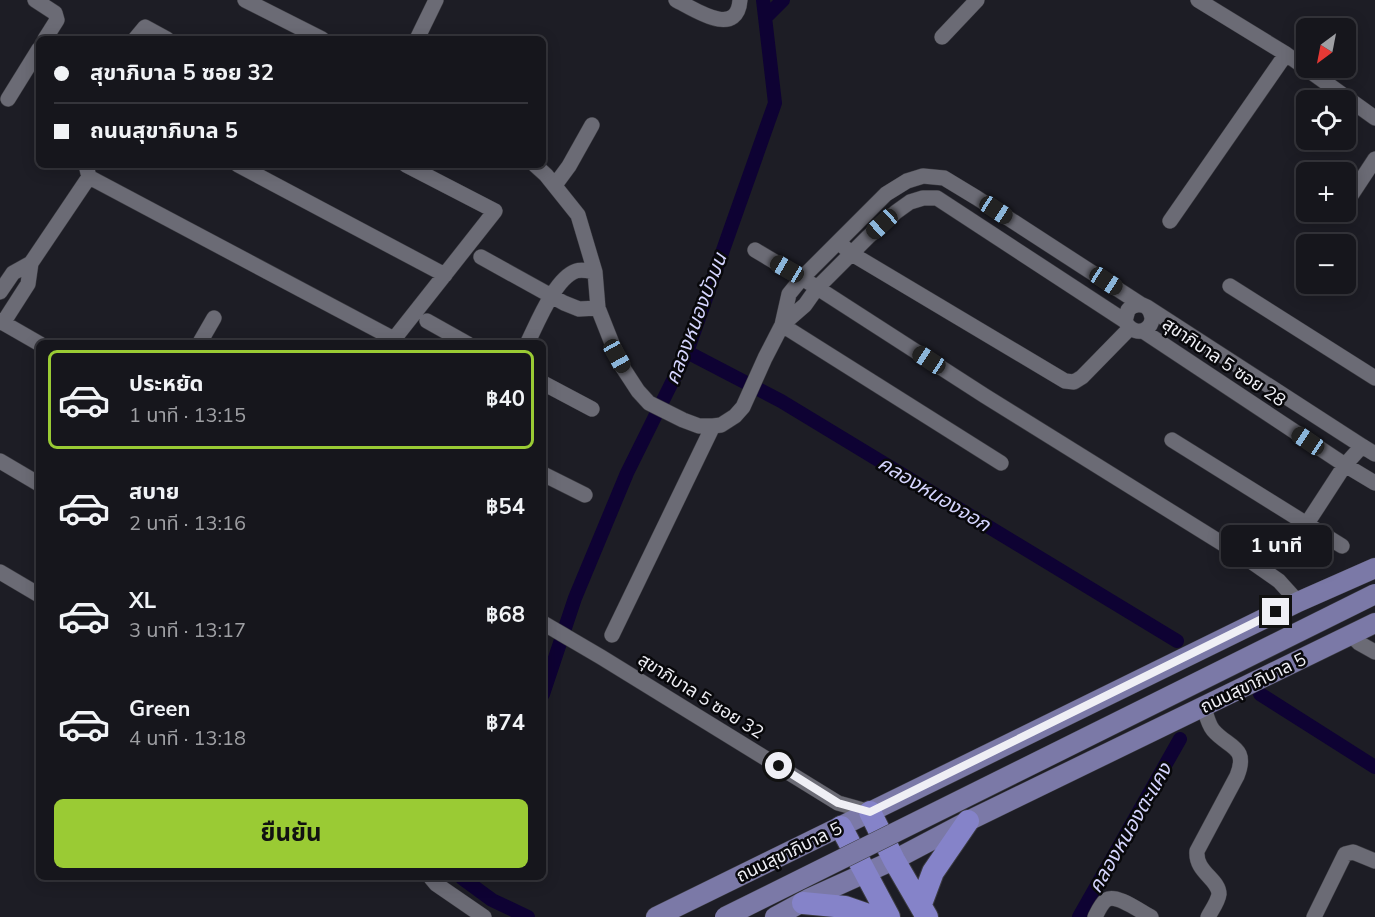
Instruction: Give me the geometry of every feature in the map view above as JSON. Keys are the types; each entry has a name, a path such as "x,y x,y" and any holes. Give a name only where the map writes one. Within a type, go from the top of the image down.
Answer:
{"highway":[{"path":"870,812 894,860 924,910"},
{"path":"924,910 933,872 968,821"},
{"path":"841,827 889,917"},
{"path":"806,901 845,907 874,917"}],"main road":[{"name":"ถนนสุขาภิบาล 5","path":"656,917 1298,602 1375,568"},
{"name":"ถนนสุขาภิบาล 5","path":"725,917 1375,594"},
{"name":"ถนนสุขาภิบาล 5","path":"775,917 1375,623"},
{"path":"939,778 935,786 938,806 955,820 968,821"},
{"path":"782,855 795,856 809,865 816,876 816,883 806,901"}],"street":[{"path":"35,0 55,13 57,20 47,36"},
{"path":"245,0 316,36"},
{"path":"418,36 435,0"},
{"path":"676,0 706,16 722,20 734,16 740,0"},
{"path":"942,38 977,0"},
{"path":"1198,0 1286,54 1375,118"},
{"path":"138,36 145,27 162,36"},
{"path":"8,99 36,54"},
{"path":"1170,220 1286,54"},
{"path":"555,185 569,166 592,125"},
{"path":"1356,188 1375,159"},
{"path":"244,168 445,274"},
{"path":"36,342 2,322 28,284 31,263 87,171 394,339 495,211 412,168"},
{"path":"538,168 578,215 595,272 598,308 620,362 638,391 649,402 683,420 699,426 713,426 721,425 735,416 743,407 782,325 789,294 805,305"},
{"name":"สุขาภิบาล 5 ซอย 28","path":"789,294 802,278 886,194 907,181 923,176 944,178 1368,450"},
{"name":"สุขาภิบาล 5 ซอย 28","path":"782,325 805,305 817,288 896,212 910,202 923,198 937,198 1375,483"},
{"path":"968,217 977,198"},
{"path":"837,242 852,254 1065,381 1074,382 1082,377 1133,327 1150,326 1152,314 1144,306 1136,305 1126,313 1133,327"},
{"path":"755,250 1252,562 1279,581 1298,602"},
{"path":"481,257 564,303 579,309 598,308"},
{"path":"0,292 13,273 31,263"},
{"path":"529,340 551,296 561,282 575,271 595,272"},
{"path":"1230,286 1375,378"},
{"path":"201,340 214,318"},
{"path":"427,321 461,340"},
{"path":"782,325 1000,463"},
{"path":"546,385 592,409"},
{"path":"612,636 713,426"},
{"path":"1172,440 1342,546"},
{"path":"1306,525 1345,465 1368,450"},
{"path":"0,461 36,482"},
{"path":"546,476 585,495"},
{"path":"0,572 36,593"},
{"name":"สุขาภิบาล 5 ซอย 32","path":"549,627 838,803 870,812"},
{"path":"1351,635 1359,643 1375,652"},
{"path":"1204,707 1213,730 1239,753 1242,759 1237,776 1197,851 1196,859 1199,865 1219,895 1208,917"},
{"path":"838,803 841,827"},
{"path":"1314,917 1345,854 1353,852 1375,861"},
{"path":"432,880 484,917"},
{"path":"1095,917 1103,902 1109,898 1117,899 1150,917"}],"waterway":[{"name":"คลองหนองบัวมน","path":"546,685 575,598 627,473 687,352 775,103 763,0"},
{"path":"765,18 783,0"},
{"name":"คลองหนองจอก","path":"687,352 781,401 1177,641"},
{"path":"1260,694 1375,767"},
{"name":"คลองหนองตะแคง","path":"1079,917 1180,739"},
{"name":"คลองหนองบัวมน","path":"465,880 492,900 528,917"}],"route":[{"path":"779,766 838,803 870,812 1276,612"}]}
